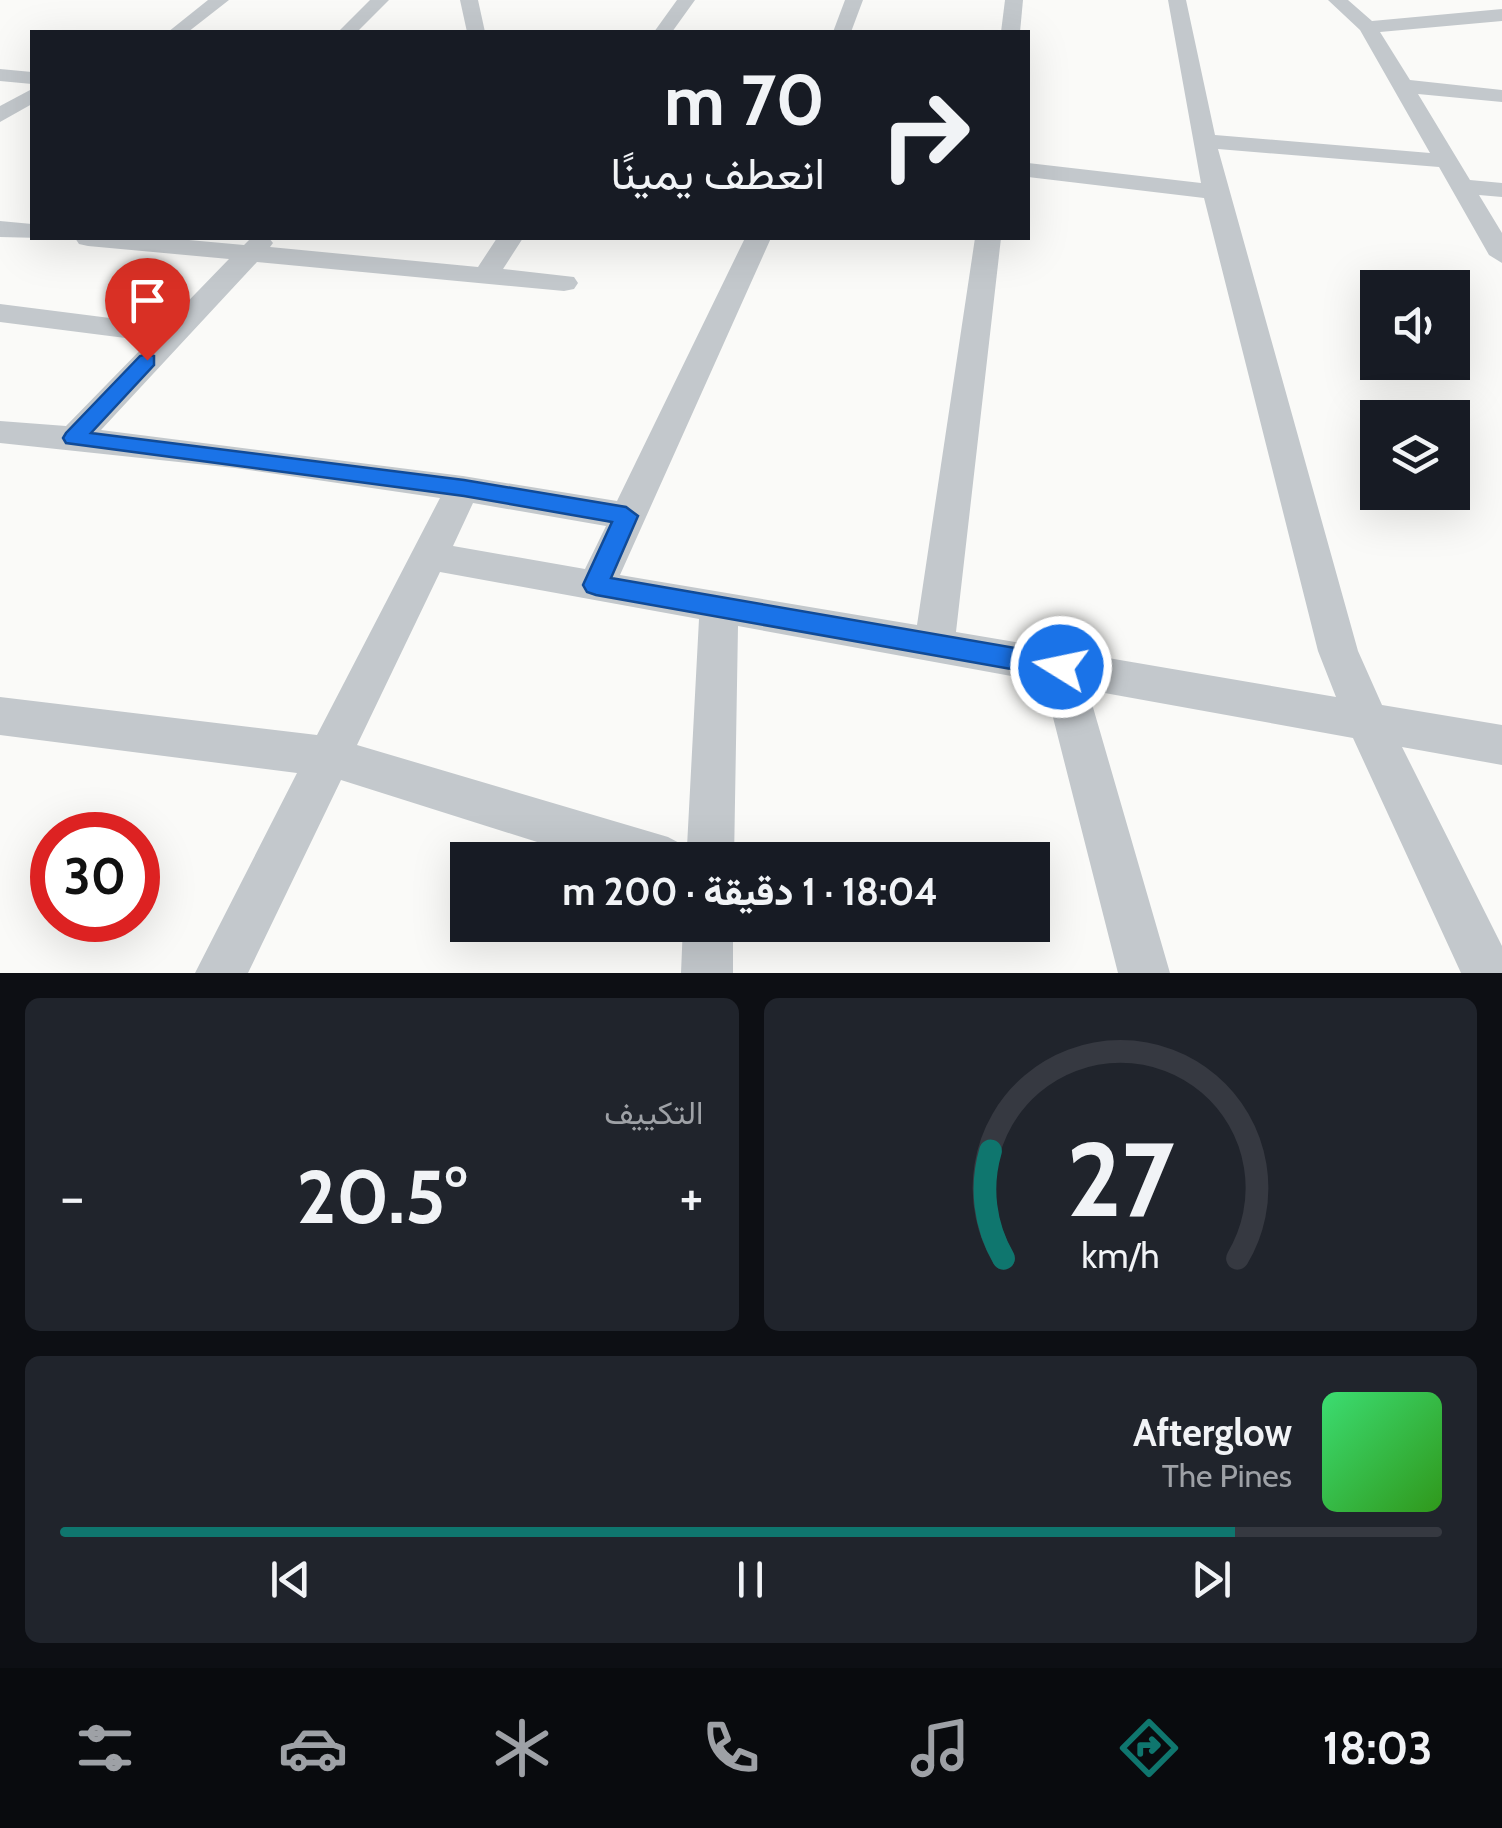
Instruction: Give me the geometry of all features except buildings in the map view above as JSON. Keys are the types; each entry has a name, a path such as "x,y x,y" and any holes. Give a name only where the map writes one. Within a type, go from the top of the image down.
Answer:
{"street":[{"path":"180,30 220,0"},
{"path":"349,30 380,0"},
{"path":"470,0 476,30"},
{"path":"665,30 686,0"},
{"path":"843,30 854,0"},
{"path":"1011,30 1014,0"},
{"path":"1177,0 1208,141 1215,192 1338,651 1367,721 1488,973"},
{"path":"1337,0 1368,27 1502,254"},
{"path":"1368,27 1502,15"},
{"path":"0,75 30,78"},
{"path":"1402,86 1502,82"},
{"path":"1402,86 1502,96"},
{"path":"0,115 30,95"},
{"path":"1208,141 1447,161"},
{"path":"1030,170 1215,192"},
{"path":"1461,186 1502,190"},
{"path":"0,229 30,232"},
{"path":"130,240 257,246 564,283"},
{"path":"487,273 509,240"},
{"path":"596,585 757,240"},
{"path":"934,645 988,240"},
{"path":"74,438 257,246"},
{"path":"0,312 172,335"},
{"path":"0,432 464,488 626,516"},
{"path":"220,973 464,488"},
{"path":"428,556 1502,745"},
{"path":"711,842 720,607"},
{"path":"1061,667 1144,973"},
{"path":"0,716 330,757 609,842"},
{"path":"707,973 708,942"}],"route":[{"path":"147,360 74,438 464,488 626,516 596,585 1061,667"}]}
